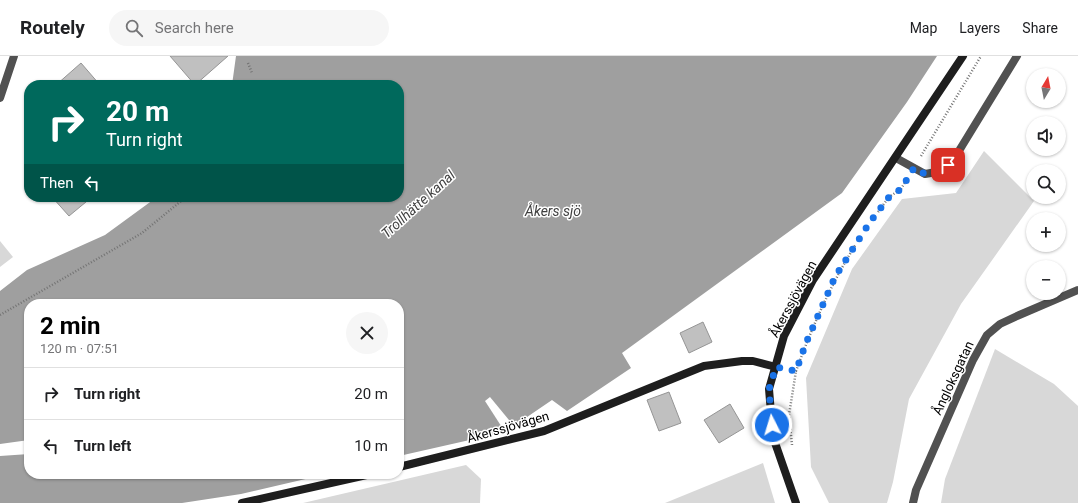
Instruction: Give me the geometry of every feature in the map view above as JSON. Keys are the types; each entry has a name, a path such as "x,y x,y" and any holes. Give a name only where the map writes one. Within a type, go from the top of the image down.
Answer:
{"street":[{"path":"0,98 14,56"},
{"name":"Åkerssjövägen","path":"404,467 544,431 704,366 754,361 776,367 784,336 813,280 963,56"},
{"path":"896,158 925,174 942,171 954,159 1016,56"},
{"name":"Ångloksgatan","path":"913,503 916,490 973,360 988,335 1000,324 1078,290"},
{"path":"776,367 769,389 773,437 796,503"},
{"path":"242,503 349,479"}],"path":[{"path":"875,216 889,197 901,189 981,56"},
{"path":"248,63 252,72"},
{"path":"28,299 142,233 180,202"},
{"path":"794,452 789,415 796,371 806,343 835,277 858,240"},
{"path":"0,315 24,301"},
{"path":"776,367 796,371"}],"shaded area":[{"path":"984,151 1026,193 1026,204 1032,204 961,304 909,399 893,482 887,503 829,503 811,467 806,378 852,269 902,199 956,193"},
{"path":"0,241 13,257 0,267"},
{"path":"995,349 1054,384 1078,406 1078,503 941,503 945,479"},
{"path":"763,463 775,503 665,503"},
{"path":"466,465 481,479 480,503 303,503"}],"water":[{"name":"Åkers sjö","path":"236,56 937,56 907,102 842,193 622,353 631,368 567,411 552,400 505,432 404,455 404,299 24,299 24,441 0,444 0,291 27,270 105,235 150,202 404,202 404,80 233,80"},
{"path":"24,454 24,479 306,479 241,494 182,503 0,503 0,456"}],"pier":[{"path":"490,397 514,426 505,432 485,401"}],"building":[{"path":"170,56 228,56 201,80 191,80"},
{"path":"81,63 96,80 62,80"},
{"path":"56,202 86,202 69,216"},
{"path":"703,322 712,342 689,353 680,333"},
{"path":"669,392 681,423 659,431 647,400"},
{"path":"730,404 744,428 719,443 704,420"}],"route":[{"path":"772,425 769,389 776,367 796,371 806,343 835,277 870,222 889,197 901,189 914,168 925,174 942,171 948,165"}],"water label":[{"name":"Trollhätte kanal","path":"418,204"}]}
